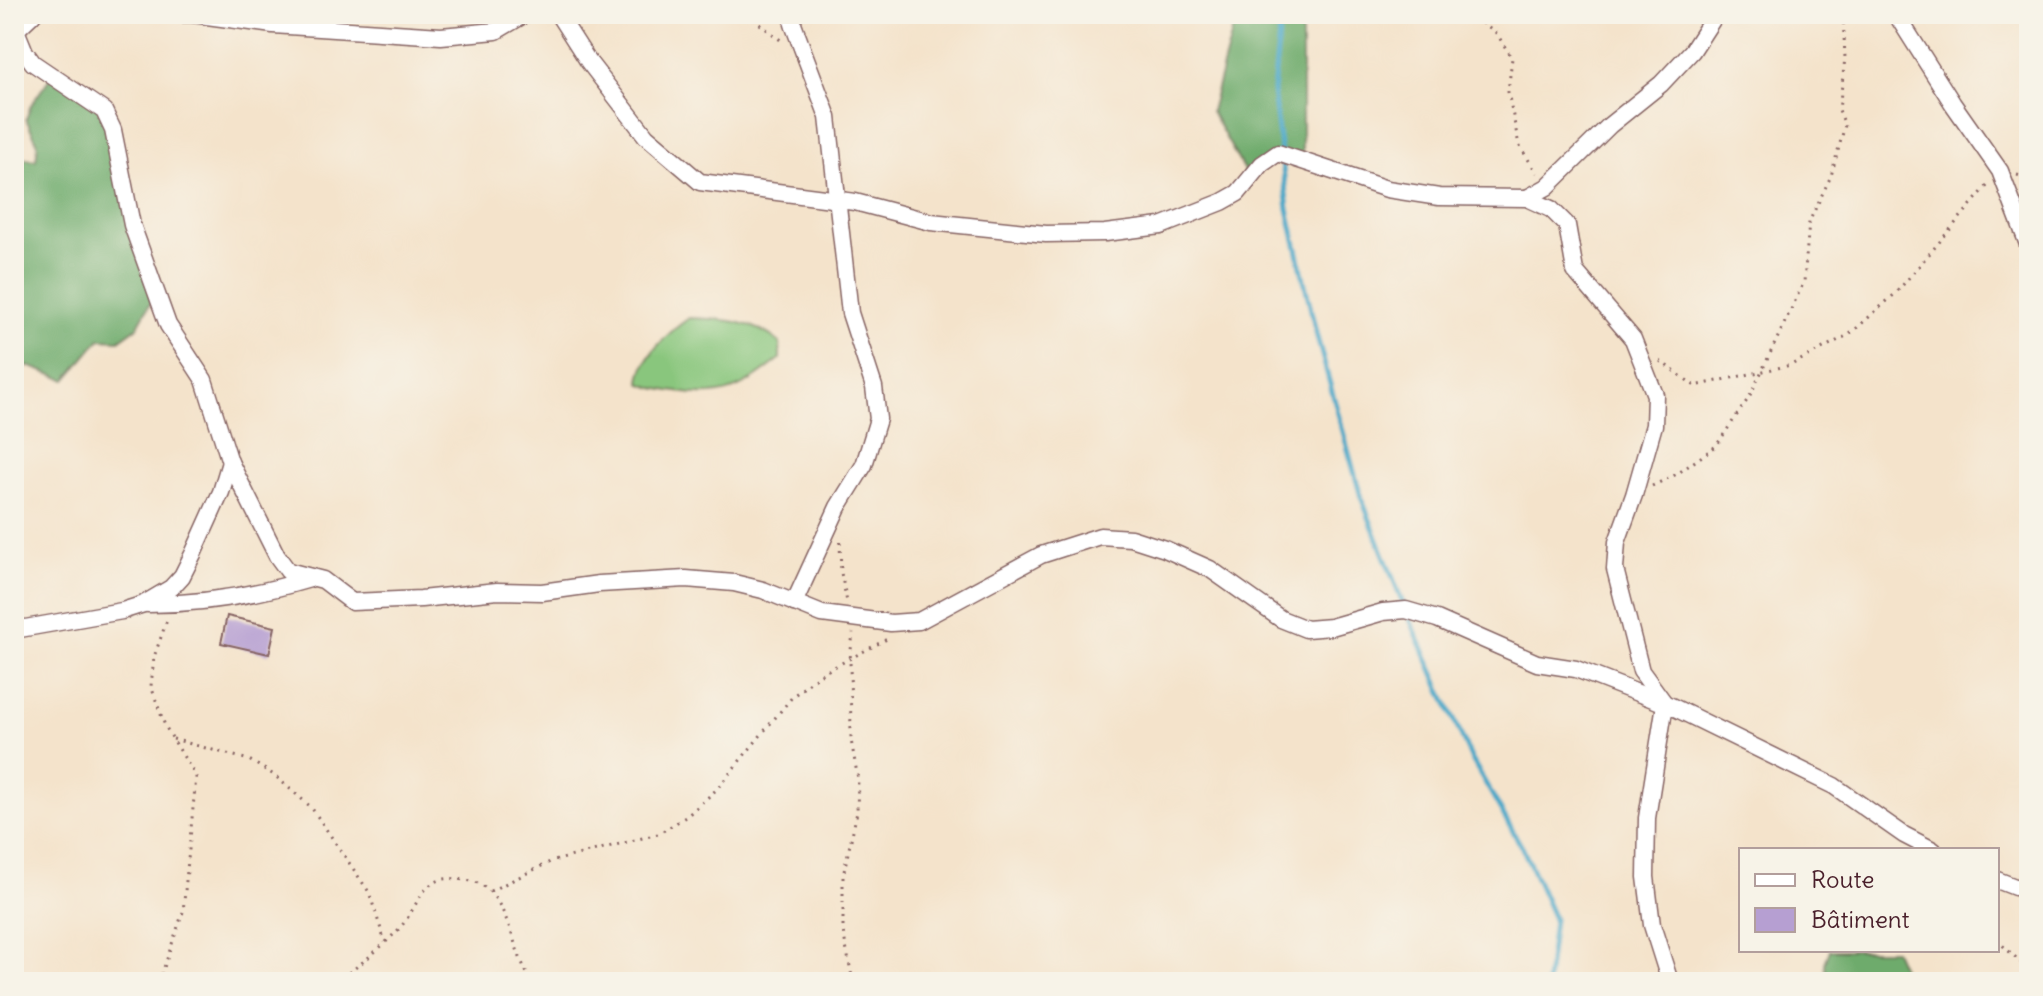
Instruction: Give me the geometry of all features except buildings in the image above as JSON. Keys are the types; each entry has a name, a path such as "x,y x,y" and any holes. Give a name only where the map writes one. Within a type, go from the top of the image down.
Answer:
{"street":[{"path":"33,14 15,31 25,52 33,63 104,111 113,130 132,225 168,325 204,380 230,462 285,568 293,574 316,578 352,602 497,591 542,592 599,584 686,579 734,583 763,590 822,614 891,623 919,621 1041,555 1100,536 1131,538 1210,569 1281,619 1306,629 1331,627 1383,612 1406,610 1437,619 1537,663 1576,669 1665,704 1834,786 1904,835 1929,848"},
{"path":"131,14 192,14 273,25 441,36 496,31 525,14"},
{"path":"558,14 588,61 646,136 700,182 855,202 931,222 1046,234 1105,233 1161,226 1222,202 1238,193 1262,164 1278,153 1387,189 1439,197 1527,198 1551,209 1567,225 1575,271 1633,339 1655,395 1654,425 1617,542 1615,569 1641,671 1665,704 1647,818 1646,877 1652,925 1670,982"},
{"path":"794,14 793,24 828,117 850,313 874,387 878,419 864,465 838,507 794,603"},
{"path":"1527,198 1547,187 1610,125 1661,84 1692,51 1716,14"},
{"path":"1896,14 2000,171 2029,247"},
{"path":"144,604 171,588 182,576 221,492 230,462"},
{"path":"14,630 51,622 85,620 144,604 193,604 260,594 316,578"},
{"path":"1999,881 2015,887 2029,887"}],"path":[{"path":"747,14 806,58"},
{"path":"1469,14 1497,34 1512,58 1508,92 1519,145 1547,187"},
{"path":"1634,495 1677,474 1716,446 1750,396 1804,282 1809,222 1831,176 1845,125 1839,110 1845,58 1843,14"},
{"path":"1633,339 1695,386 1791,365 1850,334 1895,294 2000,171 2029,178"},
{"path":"840,534 841,573 853,633 850,659 851,740 858,779 857,812 843,876 843,931 853,982"},
{"path":"159,982 183,912 196,777 165,726 151,686 154,657 173,604"},
{"path":"490,891 550,862 658,834 687,816 716,790 793,696 819,675 895,634"},
{"path":"173,739 249,760 274,775 311,807 369,892 385,942"},
{"path":"336,982 400,929 421,893 434,881 454,878 477,882 490,891 503,912 532,982"},
{"path":"1999,942 2029,970"}],"green space":[{"path":"1237,14 1302,14 1302,160 1278,153 1246,174 1211,111"},
{"path":"52,75 104,111 156,293 137,327 119,340 100,339 66,380 14,361 14,157 36,160 38,144 26,119 31,105"},
{"path":"689,318 749,325 780,343 780,359 755,378 721,393 694,394 640,383 651,355 673,330"},
{"path":"1829,952 1895,952 1906,977 1905,982 1827,982 1825,963"}],"waterway":[{"path":"1281,14 1273,91 1288,209 1317,337 1361,497 1404,606"},
{"path":"1408,615 1471,758 1523,849 1554,919 1547,982"}]}
